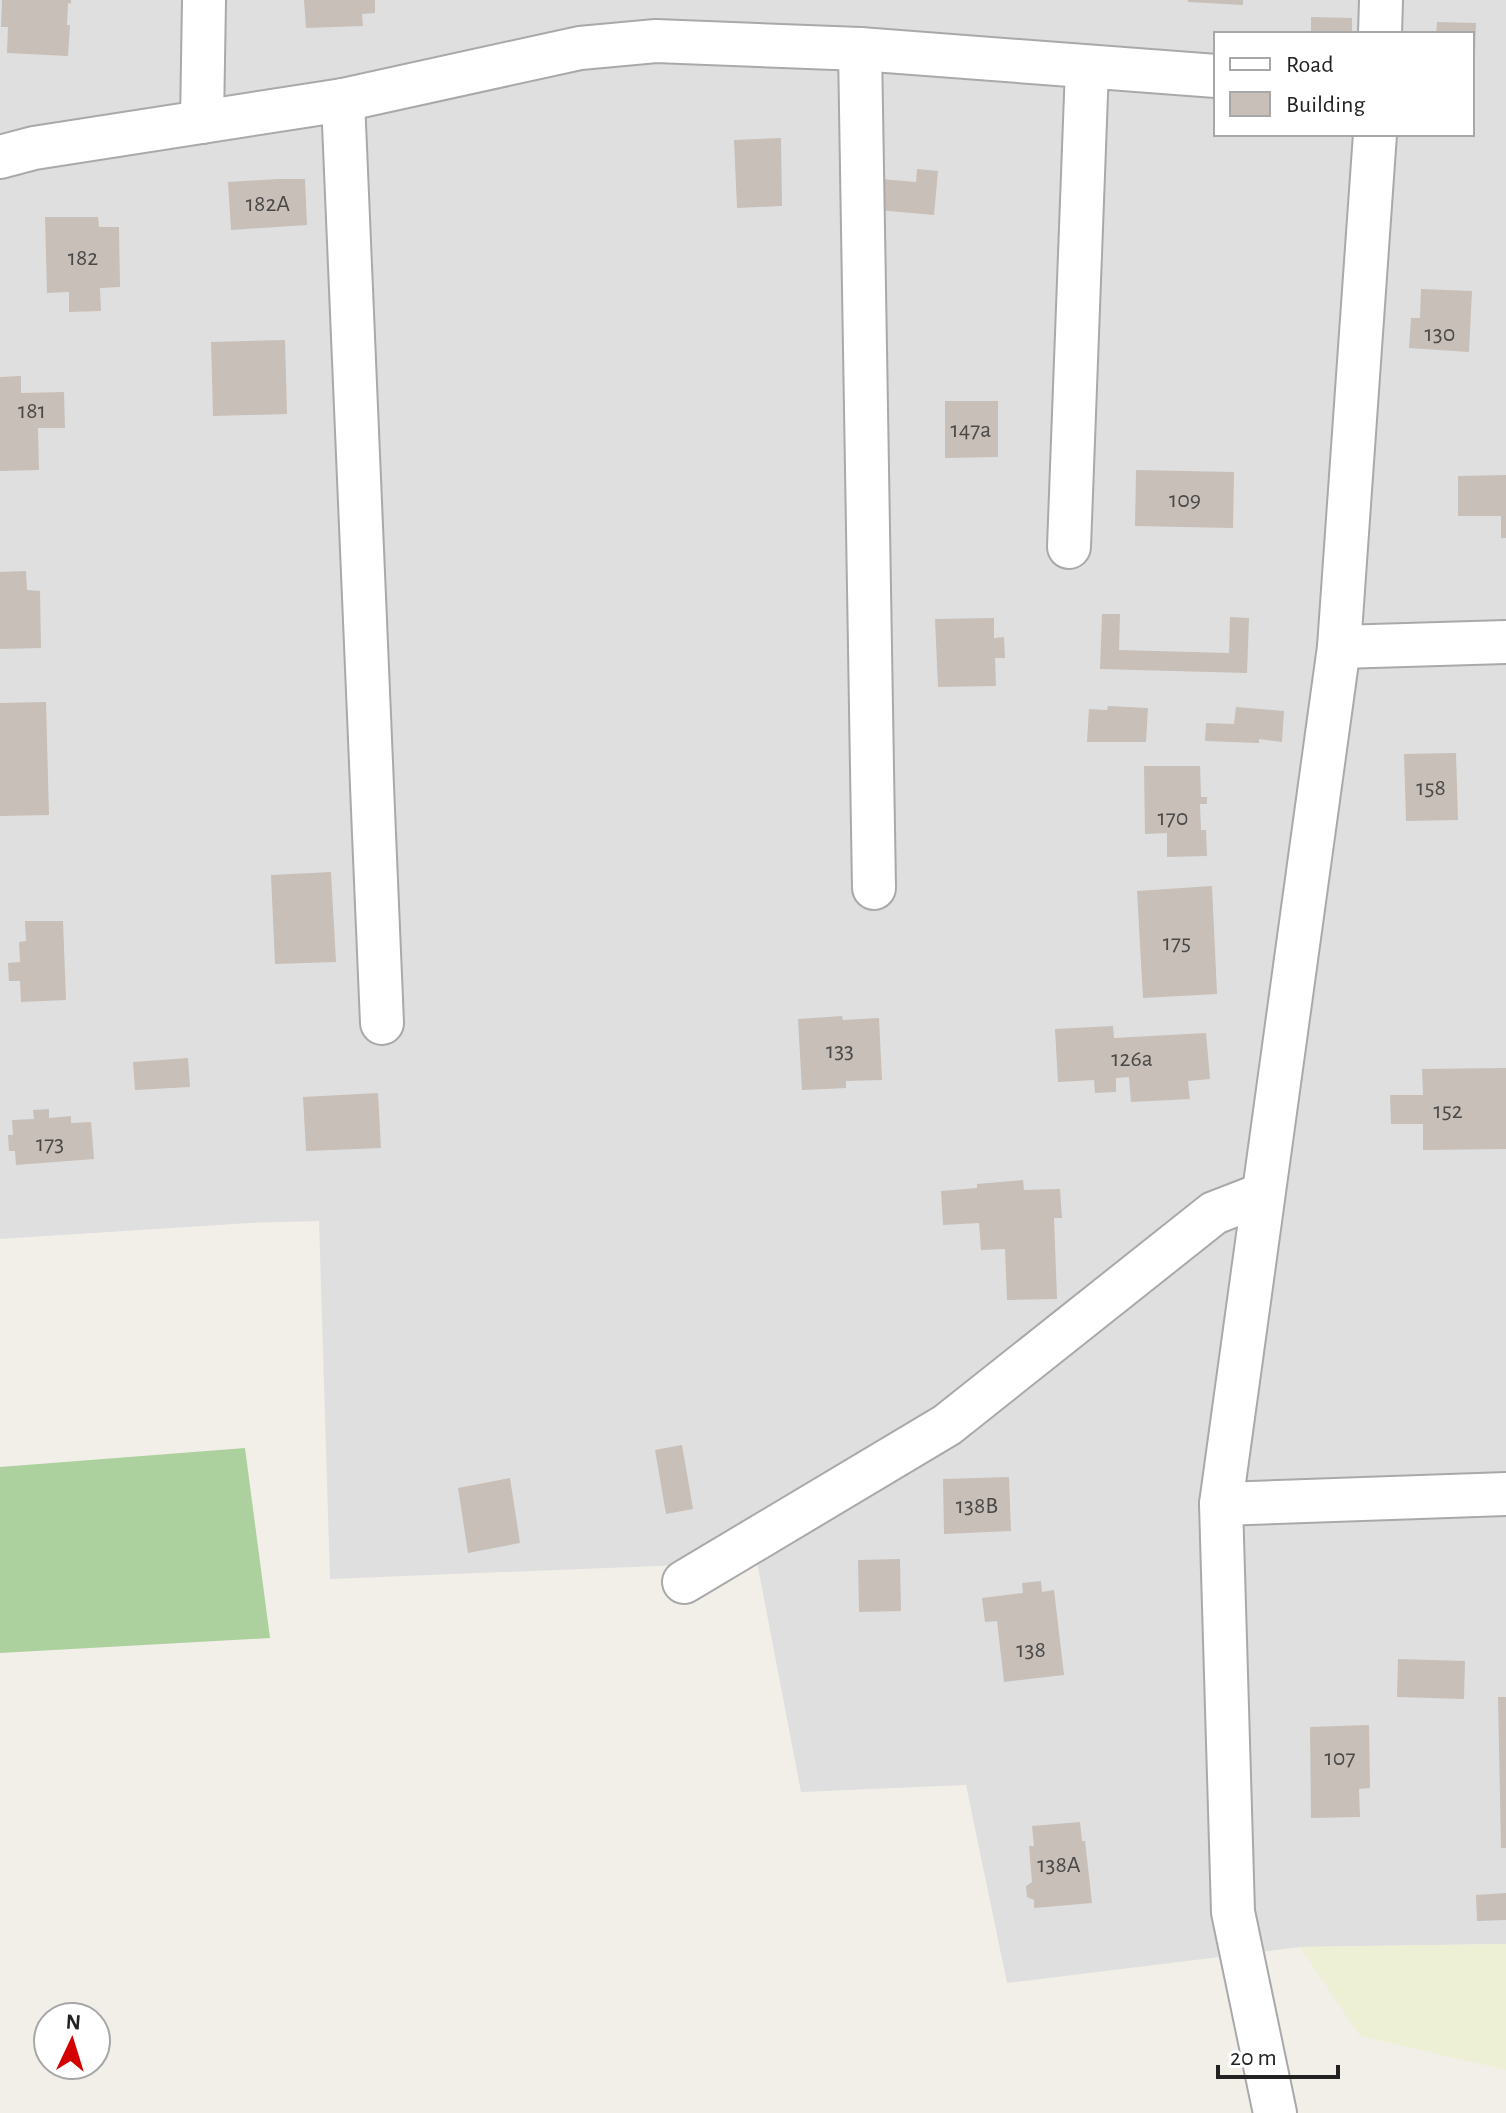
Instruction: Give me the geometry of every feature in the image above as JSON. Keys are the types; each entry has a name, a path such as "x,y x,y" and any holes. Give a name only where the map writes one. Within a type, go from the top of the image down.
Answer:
{"street":[{"path":"202,122 204,0"},
{"path":"1380,32 1381,0"},
{"path":"0,157 34,148 343,100 580,48 656,41 860,49 1214,76"},
{"path":"860,49 874,888"},
{"path":"1069,547 1087,68"},
{"path":"343,100 382,1023"},
{"path":"1275,2113 1233,1912 1221,1504 1339,647 1375,136"},
{"path":"1339,647 1506,642"},
{"path":"684,1582 947,1425 1214,1213 1263,1194"},
{"path":"1221,1504 1506,1494"}],"shaded area":[{"path":"0,0 1506,0 1506,1944 1300,1947 1007,1983 966,1785 801,1792 757,1562 330,1579 319,1221 0,1239"}],"green space":[{"path":"245,1448 270,1638 0,1653 0,1467"},
{"path":"1506,1944 1506,2070 1360,2036 1300,1947"}],"building":[{"path":"2,0 71,0 71,4 68,3 68,56 7,53 8,27 1,27"},
{"path":"304,0 375,0 375,13 362,14 363,26 306,28"},
{"path":"1243,0 1243,5 1188,2"},
{"path":"1311,17 1352,18 1352,32 1311,32"},
{"path":"1437,22 1476,23 1475,51 1474,32 1436,32"},
{"path":"781,138 782,206 737,208 734,140"},
{"path":"917,169 938,171 934,215 878,210 881,179 916,182"},
{"path":"305,179 307,225 231,230 228,182"},
{"path":"45,217 98,217 99,227 119,227 120,287 100,288 101,311 69,312 69,292 47,293"},
{"path":"1421,289 1472,291 1469,352 1409,348 1411,318 1420,318"},
{"path":"285,340 287,414 213,416 211,342"},
{"path":"21,376 21,393 64,392 65,428 38,428 39,470 0,471 0,377"},
{"path":"945,401 998,401 998,457 945,458"},
{"path":"1136,470 1234,472 1233,528 1135,526"},
{"path":"1506,475 1506,538 1501,538 1501,516 1458,516 1458,476"},
{"path":"26,571 27,590 40,591 41,648 0,649 0,572"},
{"path":"1102,614 1120,614 1119,650 1229,653 1230,617 1249,618 1247,673 1100,669"},
{"path":"994,618 994,638 1004,637 1005,658 995,658 996,686 938,687 935,619"},
{"path":"46,702 49,815 0,816 0,703"},
{"path":"1108,706 1148,708 1146,742 1087,742 1089,709 1107,710"},
{"path":"1236,707 1284,711 1282,742 1259,739 1259,743 1205,741 1206,723 1234,724"},
{"path":"1456,753 1458,820 1406,821 1404,754"},
{"path":"1144,766 1200,766 1201,797 1207,797 1207,804 1200,804 1201,830 1206,830 1207,856 1167,857 1167,833 1145,834"},
{"path":"331,872 336,962 275,964 271,875"},
{"path":"1212,886 1217,994 1143,998 1137,891"},
{"path":"25,921 63,921 66,1000 21,1002 20,981 9,981 8,963 20,962 19,942 26,941"},
{"path":"842,1016 843,1020 879,1018 882,1080 846,1081 846,1088 802,1090 798,1019"},
{"path":"1113,1026 1114,1038 1206,1033 1210,1079 1188,1081 1190,1099 1131,1102 1129,1077 1116,1078 1116,1092 1095,1093 1094,1080 1058,1082 1055,1029"},
{"path":"188,1058 190,1087 135,1090 133,1062"},
{"path":"1506,1068 1506,1149 1423,1150 1423,1124 1391,1124 1390,1095 1423,1095 1422,1069"},
{"path":"378,1093 381,1148 306,1151 303,1097"},
{"path":"49,1109 49,1118 71,1116 71,1123 91,1122 94,1159 16,1165 15,1151 9,1151 8,1135 13,1135 12,1120 34,1119 33,1110"},
{"path":"1023,1180 1024,1190 1060,1189 1062,1218 1054,1218 1057,1299 1007,1300 1005,1249 981,1250 979,1223 943,1225 941,1191"},
{"path":"682,1445 693,1509 666,1514 655,1450"},
{"path":"1009,1477 1011,1531 944,1534 943,1479"},
{"path":"510,1478 520,1543 468,1553 458,1488"},
{"path":"900,1559 901,1611 859,1612 858,1560"},
{"path":"1041,1581 1042,1592 1054,1590 1064,1675 1004,1682 997,1621 985,1622 982,1598 1023,1593 1022,1583"},
{"path":"1398,1659 1465,1661 1464,1699 1397,1697"},
{"path":"1498,1697 1506,1697 1506,1848 1501,1848"},
{"path":"1369,1725 1370,1788 1359,1789 1360,1817 1311,1818 1310,1727"},
{"path":"1080,1822 1092,1903 1034,1908 1034,1900 1027,1897 1026,1886 1032,1882 1029,1846 1034,1846 1032,1826"},
{"path":"1506,1893 1506,1920 1477,1921 1476,1895"}]}
